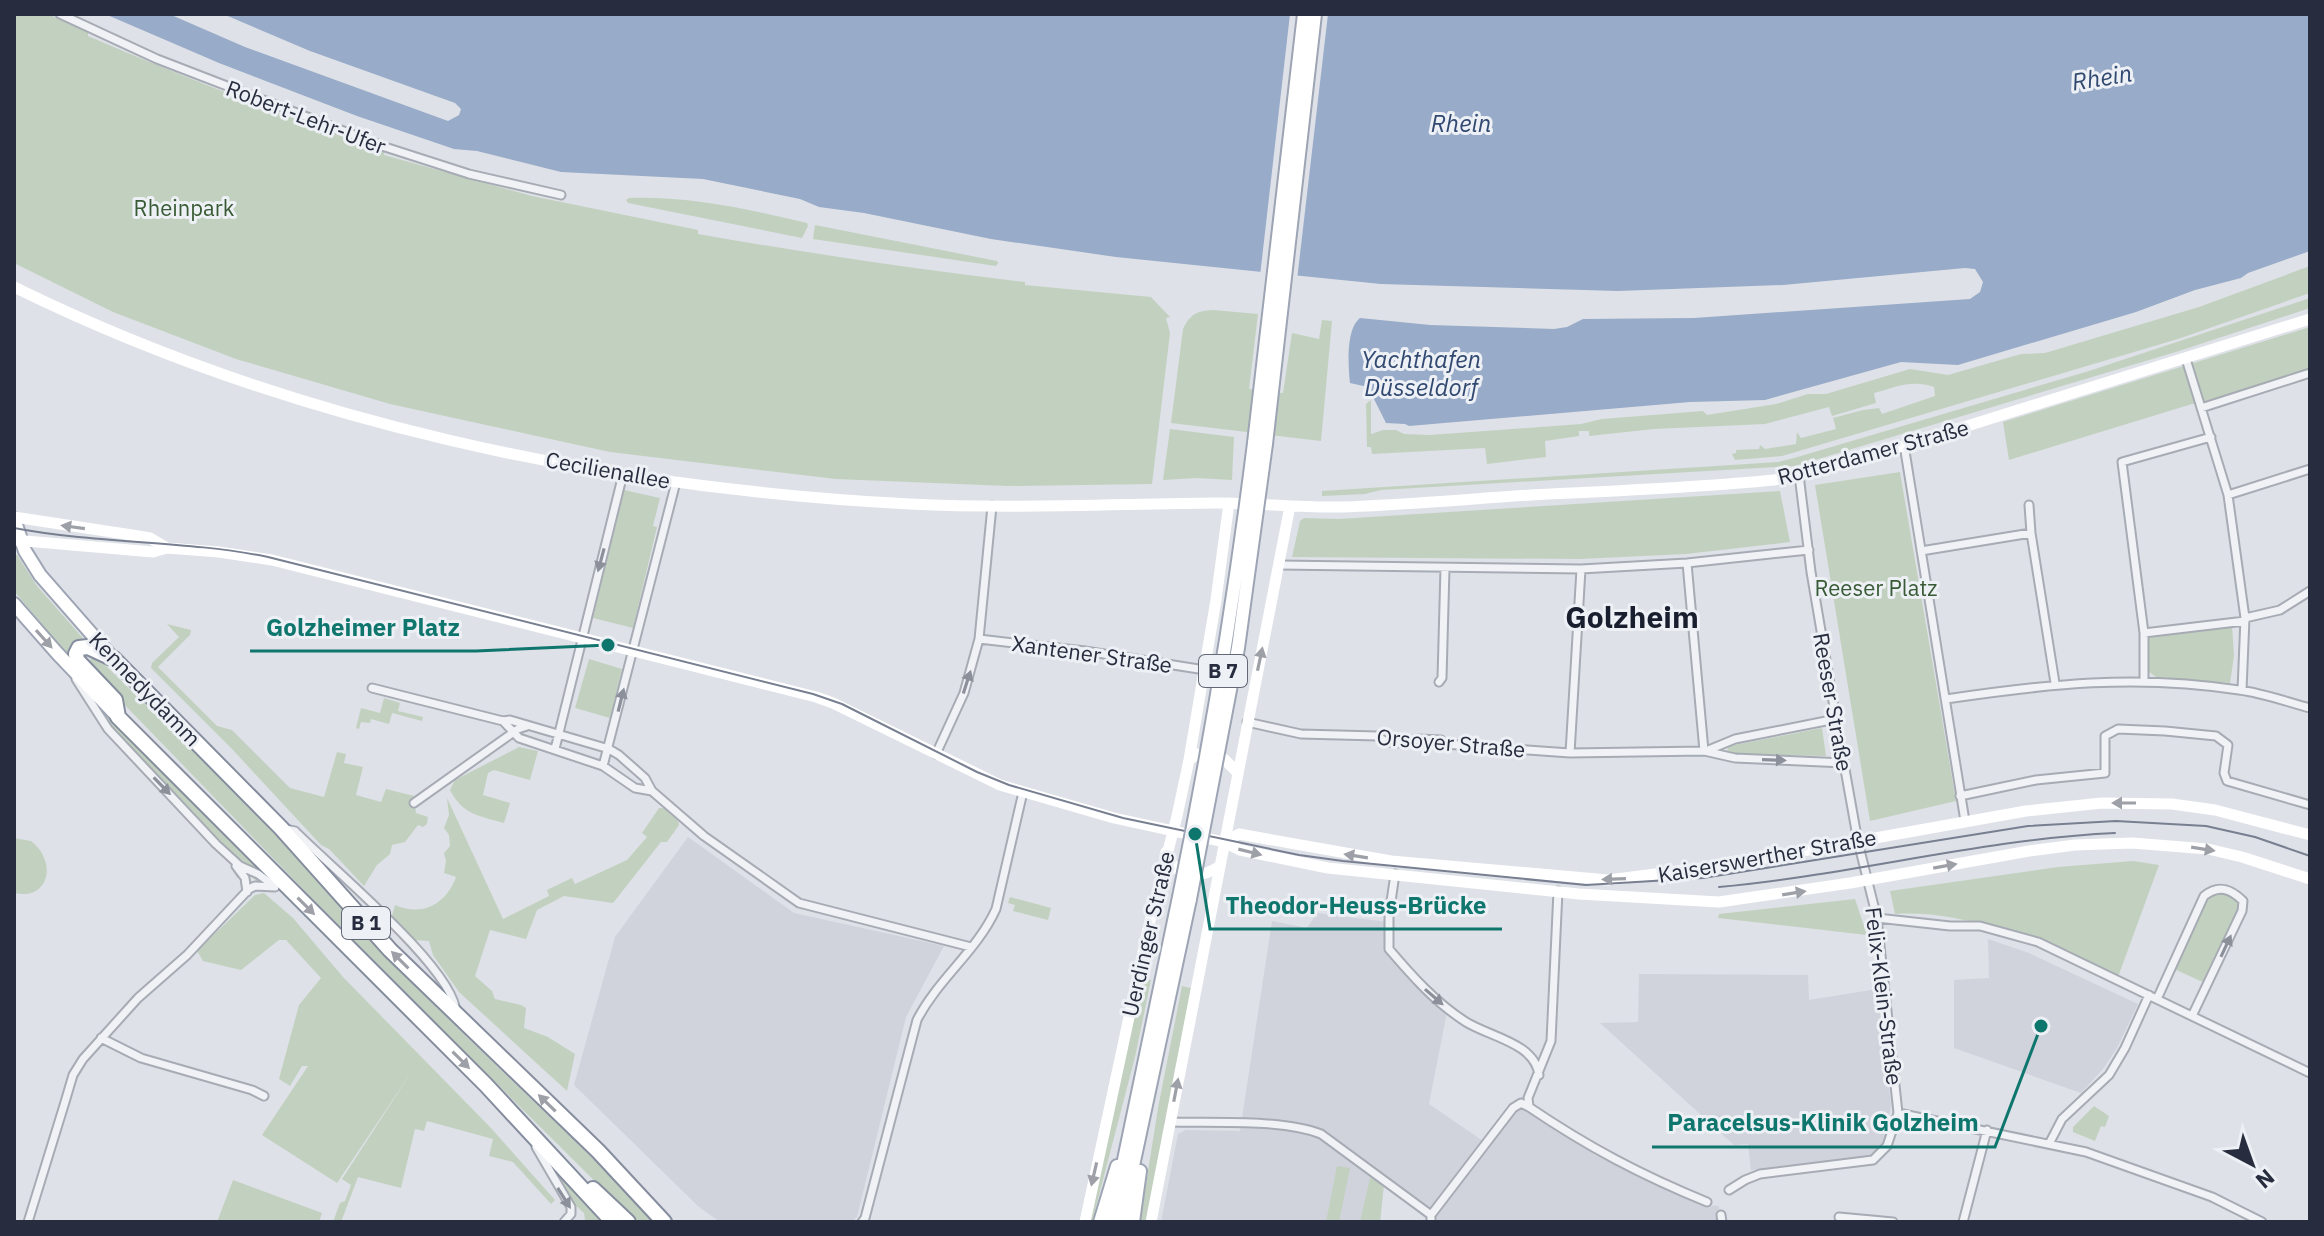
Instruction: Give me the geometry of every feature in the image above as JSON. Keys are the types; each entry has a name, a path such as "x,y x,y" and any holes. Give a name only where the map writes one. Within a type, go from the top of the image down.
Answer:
{"highway":[{"path":"114,659 86,646 79,648 76,654 79,662 115,700 118,717"},
{"name":"Kennedydamm","path":"114,659 281,828 390,950 598,1151 664,1222"},
{"name":"Kennedydamm","path":"118,717 281,887 523,1123 613,1222"},
{"name":"Kennedydamm","path":"598,1151 614,1160 676,1222"},
{"name":"Kennedydamm","path":"553,1155 628,1222"}],"main road":[{"name":"B 7","path":"1260,444 1304,14"},
{"name":"B 7","path":"1121,1222 1144,1120 1185,898 1260,444 1315,14"},
{"name":"B 1","path":"14,518 18,542"},
{"name":"Kennedydamm","path":"18,542 52,591 114,659"},
{"name":"Kennedydamm","path":"16,607 118,717"},
{"name":"B 7","path":"1111,1222 1185,898"},
{"path":"1133,1222 1144,1120"},
{"path":"1100,1222 1110,1181 1128,1141"}],"street":[{"name":"Robert-Lehr-Ufer","path":"60,14 157,59 385,147 469,174 561,195"},
{"name":"Cecilienallee","path":"14,287 127,339 266,390 462,442 623,474 836,499 992,506 1229,503"},
{"name":"Rotterdamer Straße","path":"1229,503 1290,506 1393,504 1756,482 1799,475 2310,319"},
{"path":"2186,359 2228,495 2245,620 2242,690"},
{"path":"2201,408 2310,373"},
{"path":"2144,680 2144,633 2122,462 2211,437"},
{"path":"1904,445 1965,821"},
{"path":"2228,495 2310,469"},
{"path":"555,749 623,474"},
{"name":"Reeser Straße","path":"1799,475 1836,719 1858,842 1868,880"},
{"path":"603,766 676,482"},
{"name":"Uerdinger Straße","path":"1085,1222 1189,760 1229,503"},
{"path":"2029,505 2055,683"},
{"path":"936,754 964,693 979,639 992,506"},
{"path":"1151,1222 1290,506"},
{"name":"Kaiserswerther Straße","path":"14,518 141,536 167,548"},
{"path":"1921,551 2031,533"},
{"name":"Kaiserswerther Straße","path":"18,542 153,552 167,548 272,560 833,703 977,775 1023,792 1114,818 1224,842 1240,850 1316,866 1558,891 1719,902 1868,880 2029,851 2075,845 2132,843 2208,849 2310,879"},
{"path":"1279,565 1581,569 1687,563 1809,550"},
{"path":"1687,563 1704,751"},
{"path":"1439,682 1442,678 1445,568"},
{"path":"1570,753 1581,569"},
{"path":"2144,633 2245,620 2280,610 2310,591"},
{"name":"Xantener Straße","path":"979,639 1085,651 1205,670"},
{"name":"Kennedydamm","path":"69,667 108,729 230,858 281,887"},
{"path":"1946,699 2055,683 2144,680 2242,690 2310,708"},
{"path":"372,688 503,721 510,720 609,749 645,778 652,791 704,836 799,903 971,947"},
{"name":"Orsoyer Straße","path":"1704,751 1735,739 1836,719"},
{"path":"503,721 519,738 603,766 635,788 652,791"},
{"name":"Orsoyer Straße","path":"1247,722 1301,734 1377,736 1386,742 1441,740 1444,744 1570,753 1704,751 1735,758 1844,763"},
{"path":"414,803 528,725"},
{"path":"1960,796 2036,780 2105,773 2105,736 2118,729 2220,738 2229,748 2224,773 2227,781 2310,805"},
{"path":"1189,760 1197,754 1224,759 1237,772"},
{"path":"862,1222 917,1020 934,991 979,941 996,909 1023,792"},
{"name":"Kaiserswerther Straße","path":"1224,842 1239,834 1391,861 1608,880 1719,866 2026,811 2128,802 2215,810 2310,835"},
{"path":"1166,852 1173,867 1184,875 1203,875 1220,866"},
{"path":"230,858 245,878 247,892"},
{"path":"1395,874 1389,915 1389,949 1433,996 1466,1022 1528,1053 1537,1064 1539,1075"},
{"name":"Felix-Klein-Straße","path":"1868,880 1877,918 1898,1113"},
{"path":"28,1222 73,1075 83,1059 138,998 202,941 247,892 255,886 281,887"},
{"path":"2157,999 2204,896 2211,890 2221,888 2235,893 2243,901 2242,911 2192,1016"},
{"path":"1529,1107 1528,1098 1551,1041 1558,891"},
{"path":"1877,918 1980,926 2038,942 2310,1073"},
{"path":"2049,1144 2062,1119 2109,1075 2149,995"},
{"path":"101,1038 141,1058 264,1096"},
{"path":"1170,1122 1279,1126 1313,1131 1431,1219 1513,1108 1521,1103 1583,1143 1643,1176 1707,1202"},
{"path":"1729,1190 1760,1174 1873,1160 1887,1146 1898,1113 2088,1152 2238,1207 2262,1222"},
{"path":"523,1123 571,1207 571,1214 564,1222"},
{"path":"1963,1222 1987,1130"},
{"path":"1839,1217 1893,1222"}],"shaded area":[{"path":"688,837 794,913 944,946 906,1017 857,1217 851,1222 720,1222 699,1207 574,1085 615,937"},
{"path":"1317,913 1387,922 1389,949 1447,1012 1429,1104 1486,1143 1521,1099 1583,1144 1707,1205 1719,1206 1721,1222 1430,1222 1430,1216 1384,1184 1380,1222 1161,1222 1178,1134 1186,1130 1240,1131 1272,921 1307,928"},
{"path":"1988,939 2029,953 2138,1004 2117,1048 2081,1093 1954,1048 1954,980 1989,978"},
{"path":"1639,974 1808,975 1809,1000 1877,989 1891,1105 1884,1142 1874,1155 1863,1159 1751,1170 1748,1144 1734,1145 1600,1023 1638,1022"}],"green space":[{"name":"Rheinpark","path":"14,14 48,14 124,52 384,151 384,155 532,196 698,230 698,234 780,248 1025,282 1025,285 1151,297 1170,317 1166,318 1170,333 1152,484 1007,486 836,479 610,452 390,404 236,359 113,312 14,263"},
{"path":"626,200 719,204 807,223 808,226 802,238 628,203"},
{"path":"815,225 998,263 996,266 813,239"},
{"path":"2310,266 2310,293 2178,339 1782,456 1735,460 1732,454 1736,450 1759,449 1760,445 1765,449 1796,444 1797,432 1801,438 1836,429 1833,418 1863,410 1879,408 1882,414 1935,396 1934,387 1911,384 1890,388 1874,393 1876,403 1832,416 1829,407 1765,424 1654,429 1589,436 1589,431 1579,431 1579,436 1545,441 1546,457 1487,464 1485,448 1372,454 1371,447 1367,447 1366,404 1371,400 1371,434 1396,430 1404,434 1430,435 1703,411 1707,415 1776,404 1808,394 1826,394 1910,369 1948,375 2021,354 2045,353 2199,307"},
{"path":"2310,298 2310,308 2179,351 1795,466 1322,496 1322,491 1778,462 2089,371"},
{"path":"1213,310 1258,314 1249,389 1283,393 1292,333 1319,339 1322,320 1332,321 1321,441 1171,423 1183,329 1195,314"},
{"path":"2310,327 2310,371 2207,404 2192,404 2009,460 2003,422"},
{"path":"1170,429 1234,437 1232,480 1163,480"},
{"name":"Reeser Platz","path":"1900,472 1956,801 1870,821 1815,485"},
{"path":"624,490 660,498 653,526 657,527 633,628 593,618"},
{"path":"1780,491 1790,542 1686,554 1580,559 1292,557 1300,521 1304,518 1339,519"},
{"path":"14,555 88,644 73,661 14,591"},
{"path":"167,624 191,630 190,635 158,667 217,726 232,730 290,788 324,797 337,752 346,754 344,763 363,767 356,795 381,802 386,789 414,796 416,813 428,817 427,824 423,827 418,825 405,842 392,845 390,854 377,865 364,886 151,668 152,663 179,637"},
{"path":"2232,625 2234,656 2230,683 2156,677 2148,671 2147,635"},
{"path":"95,655 254,810 418,988 656,1222 636,1222 359,947 89,668 87,663"},
{"path":"589,659 622,669 610,718 575,708"},
{"path":"384,698 400,703 398,711 423,717 422,721 392,713 389,724 371,719 370,723 361,722 359,729 356,728 361,708 380,713"},
{"path":"95,703 263,871 268,879 267,885 259,884 251,876 237,878 231,867 231,856 112,730"},
{"path":"1822,728 1826,756 1731,754 1727,751 1729,746"},
{"path":"519,747 538,751 530,780 494,770 488,773 483,795 510,803 504,823 472,813 460,804 450,790 455,780"},
{"path":"447,798 503,919 549,896 547,890 572,878 575,884 627,860 647,837 642,833 659,808 664,808 678,821 679,825 667,842 661,842 613,903 564,896 537,910 526,939 490,930 475,976 492,991 495,999 526,1008 524,1028 548,1037 575,1054 567,1091 459,992 433,955 429,941 413,940 392,916 395,905 415,909 432,906 452,886 456,877 444,873 444,853 450,846 449,835 444,828 449,815"},
{"path":"14,838 31,841 45,859 46,878 42,886 26,894 14,893"},
{"path":"2133,861 2159,865 2118,977 1982,924 1924,914 1895,914 1890,891 2058,867"},
{"path":"2217,892 2235,897 2239,907 2205,983 2174,969 2206,898"},
{"path":"264,893 293,918 343,977 491,1128 555,1200 551,1204 513,1162 489,1156 493,1139 427,1121 424,1131 415,1129 401,1188 358,1177 341,1222 333,1222 351,1185 342,1179 412,1071 337,1183 262,1135 308,1066 302,1066 290,1086 279,1079 299,1005 321,978 286,940 279,940 241,970 203,961 197,951 255,895"},
{"path":"1010,897 1051,908 1048,920 1013,911 1015,905 1008,903"},
{"path":"1855,899 1867,935 1718,918 1719,914"},
{"path":"1142,978 1151,980 1135,1057 1092,1222 1089,1222"},
{"path":"1182,986 1191,988 1149,1210 1146,1222 1140,1222 1158,1108"},
{"path":"2094,1106 2109,1116 2095,1141 2073,1132 2073,1127"},
{"path":"1337,1166 1350,1168 1339,1222 1326,1222"},
{"path":"556,1173 605,1222 585,1220 584,1213 560,1185"},
{"path":"1370,1178 1384,1183 1380,1222 1360,1222"},
{"path":"233,1180 322,1213 319,1222 217,1222"}],"water":[{"path":"105,14 169,14 245,47 448,121 459,115 461,109 455,103 310,51 223,14 2310,14 2310,251 2241,278 1958,365 1901,362 1765,400 1690,402 1409,426 1386,423 1368,387 1350,383 1350,339 1360,318 1430,325 1554,329 1583,319 1694,318 1970,299 1980,292 1983,282 1975,269 1965,268 1783,285 1618,291 1381,284 1116,257 991,239 819,207 800,199 703,179 561,172 477,151 454,149 219,63"}],"pier":[{"path":"1290,14 1328,14 1297,280 1260,276"}],"tram line":[{"path":"14,528 268,557 813,694 842,704 1009,785 1123,818 1299,855 1586,885 1703,878 2028,826 2116,821 2206,826 2255,837 2310,856"},
{"path":"1719,887 2016,842 2115,833"}],"place":[{"name":"Golzheimer Platz","path":"608,645"},
{"name":"Theodor-Heuss-Brücke","path":"1195,834"},
{"name":"Paracelsus-Klinik Golzheim","path":"2041,1026"}],"district":[{"name":"Golzheim","path":"1632,618"}],"water label":[{"name":"Rhein","path":"2102,78"},
{"name":"Rhein","path":"1461,124"},
{"name":"Yachthafen Düsseldorf","path":"1421,374"}]}
